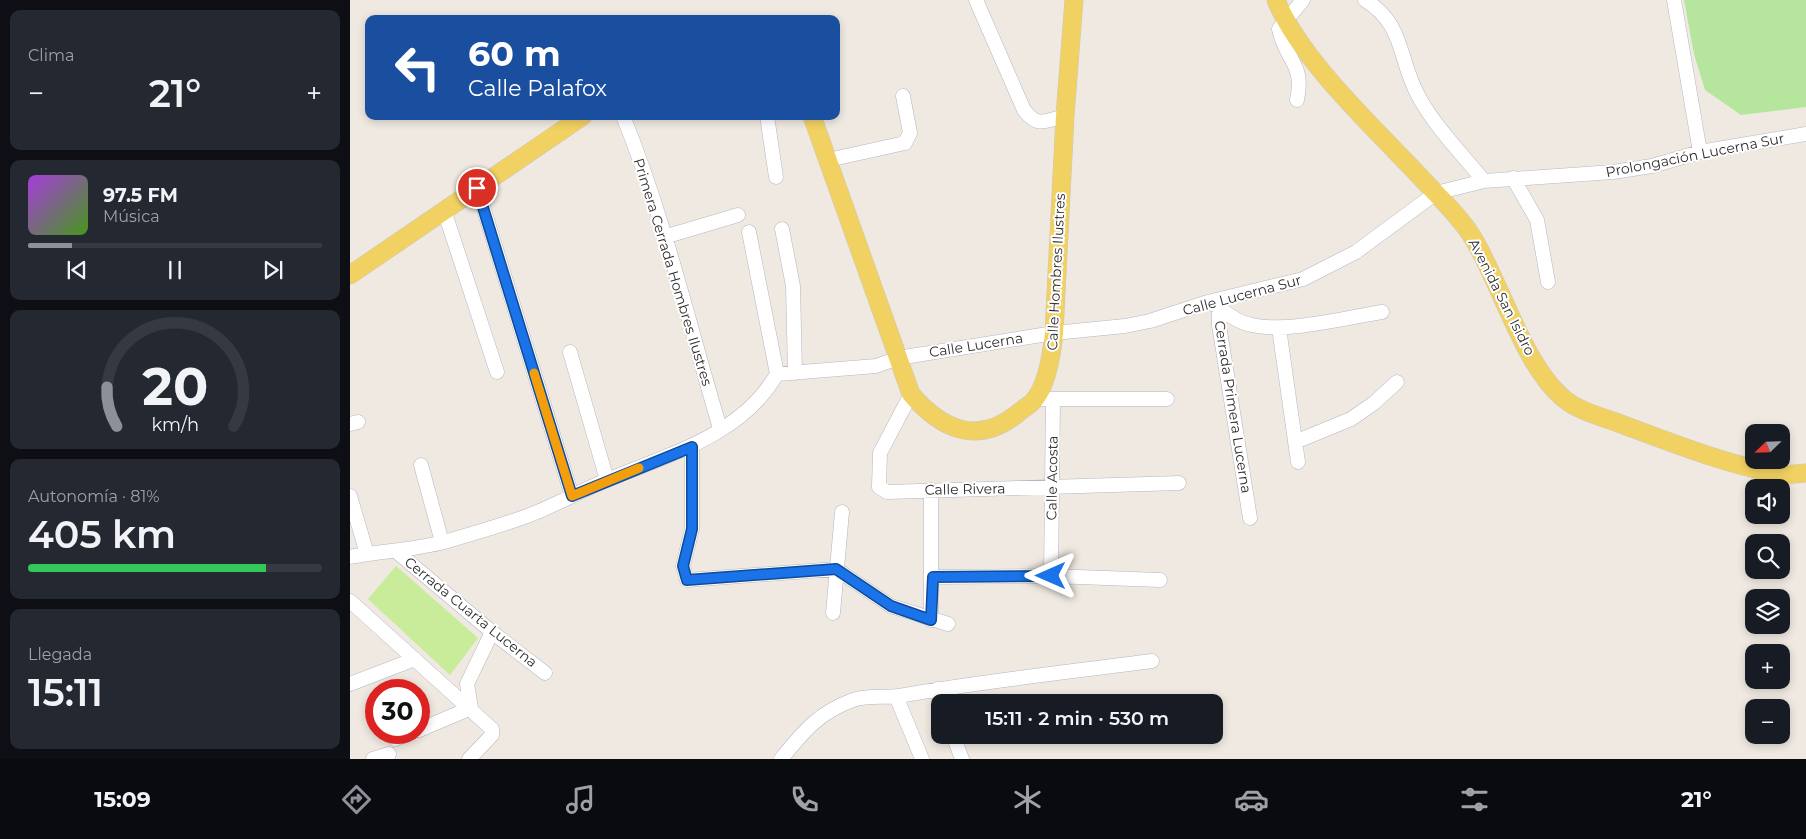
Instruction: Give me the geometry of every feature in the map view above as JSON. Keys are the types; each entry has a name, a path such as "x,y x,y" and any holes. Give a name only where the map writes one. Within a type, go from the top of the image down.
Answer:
{"main road":[{"name":"Calle Hombres Ilustres","path":"813,120 911,394 926,411 946,425 966,431 988,430 1008,421 1035,399 1050,362 1054,333 1065,116 1074,0"},
{"name":"Avenida San Isidro","path":"1276,0 1284,20 1325,74 1436,193 1472,236 1495,278 1540,374 1563,399 1583,410 1660,438 1750,467 1781,474 1806,473"},
{"path":"350,275 577,120"}],"street":[{"path":"976,0 1024,110 1032,120 1038,123 1065,116"},
{"path":"1297,100 1300,84 1297,68 1280,38 1279,29 1284,20 1303,0"},
{"path":"1365,0 1376,6 1391,22 1418,96 1432,119 1484,181"},
{"path":"1674,0 1700,152"},
{"path":"828,160 905,143 910,133 903,96"},
{"name":"Primera Cerrada Hombres Ilustres","path":"625,120 634,142 664,237 720,428"},
{"path":"768,120 776,177"},
{"name":"Prolongación Lucerna Sur","path":"1436,193 1484,181 1613,172 1652,166 1700,152 1806,134"},
{"path":"1513,178 1537,220 1548,282"},
{"path":"477,188 572,496"},
{"name":"Calle Lucerna Sur","path":"1054,333 1126,326 1150,321 1303,279 1356,252 1436,193"},
{"path":"444,210 498,372"},
{"path":"664,237 738,215"},
{"path":"782,229 793,286 795,373"},
{"path":"350,557 398,552 442,542 528,516 607,480 692,447 750,410 766,393 777,374 749,232"},
{"path":"1213,304 1229,316 1251,325 1278,328 1382,312"},
{"name":"Cerrada Primera Lucerna","path":"1213,304 1219,325 1250,518"},
{"path":"1278,328 1298,462"},
{"name":"Calle Lucerna","path":"898,358 1054,333"},
{"path":"570,352 607,480"},
{"path":"777,374 876,366 898,358"},
{"path":"1295,442 1351,419 1374,403 1397,382"},
{"name":"Calle Rivera","path":"911,394 880,453 878,487 886,492 1179,483"},
{"path":"1035,399 1167,399"},
{"name":"Calle Acosta","path":"1051,576 1053,399"},
{"path":"692,447 692,529 683,566 687,580 836,569 891,606 948,624"},
{"path":"421,464 442,542"},
{"path":"931,490 933,577 931,620"},
{"path":"350,496 367,554"},
{"path":"833,613 842,512"},
{"name":"Cerrada Cuarta Lucerna","path":"398,552 492,632 545,673"},
{"path":"933,577 1051,576 1160,580"},
{"path":"350,601 471,708 492,729 492,735 469,759"},
{"path":"471,708 467,684 492,632"},
{"path":"350,684 415,659"},
{"path":"781,759 808,725 830,711 855,699 896,696 937,688 1152,661"},
{"path":"937,688 939,694"},
{"path":"896,696 922,759"},
{"path":"430,725 471,708"},
{"path":"957,744 962,759"},
{"path":"373,759 389,754"}],"green space":[{"path":"1684,0 1806,0 1806,107 1741,115 1705,90 1694,54"},
{"path":"396,566 478,638 450,675 368,599"}],"slow traffic":[{"path":"534,373 572,496 639,468"}],"route":[{"path":"477,188 572,496 607,480 692,447 692,529 683,566 687,580 836,569 891,606 931,620 933,577 1051,576"}]}
